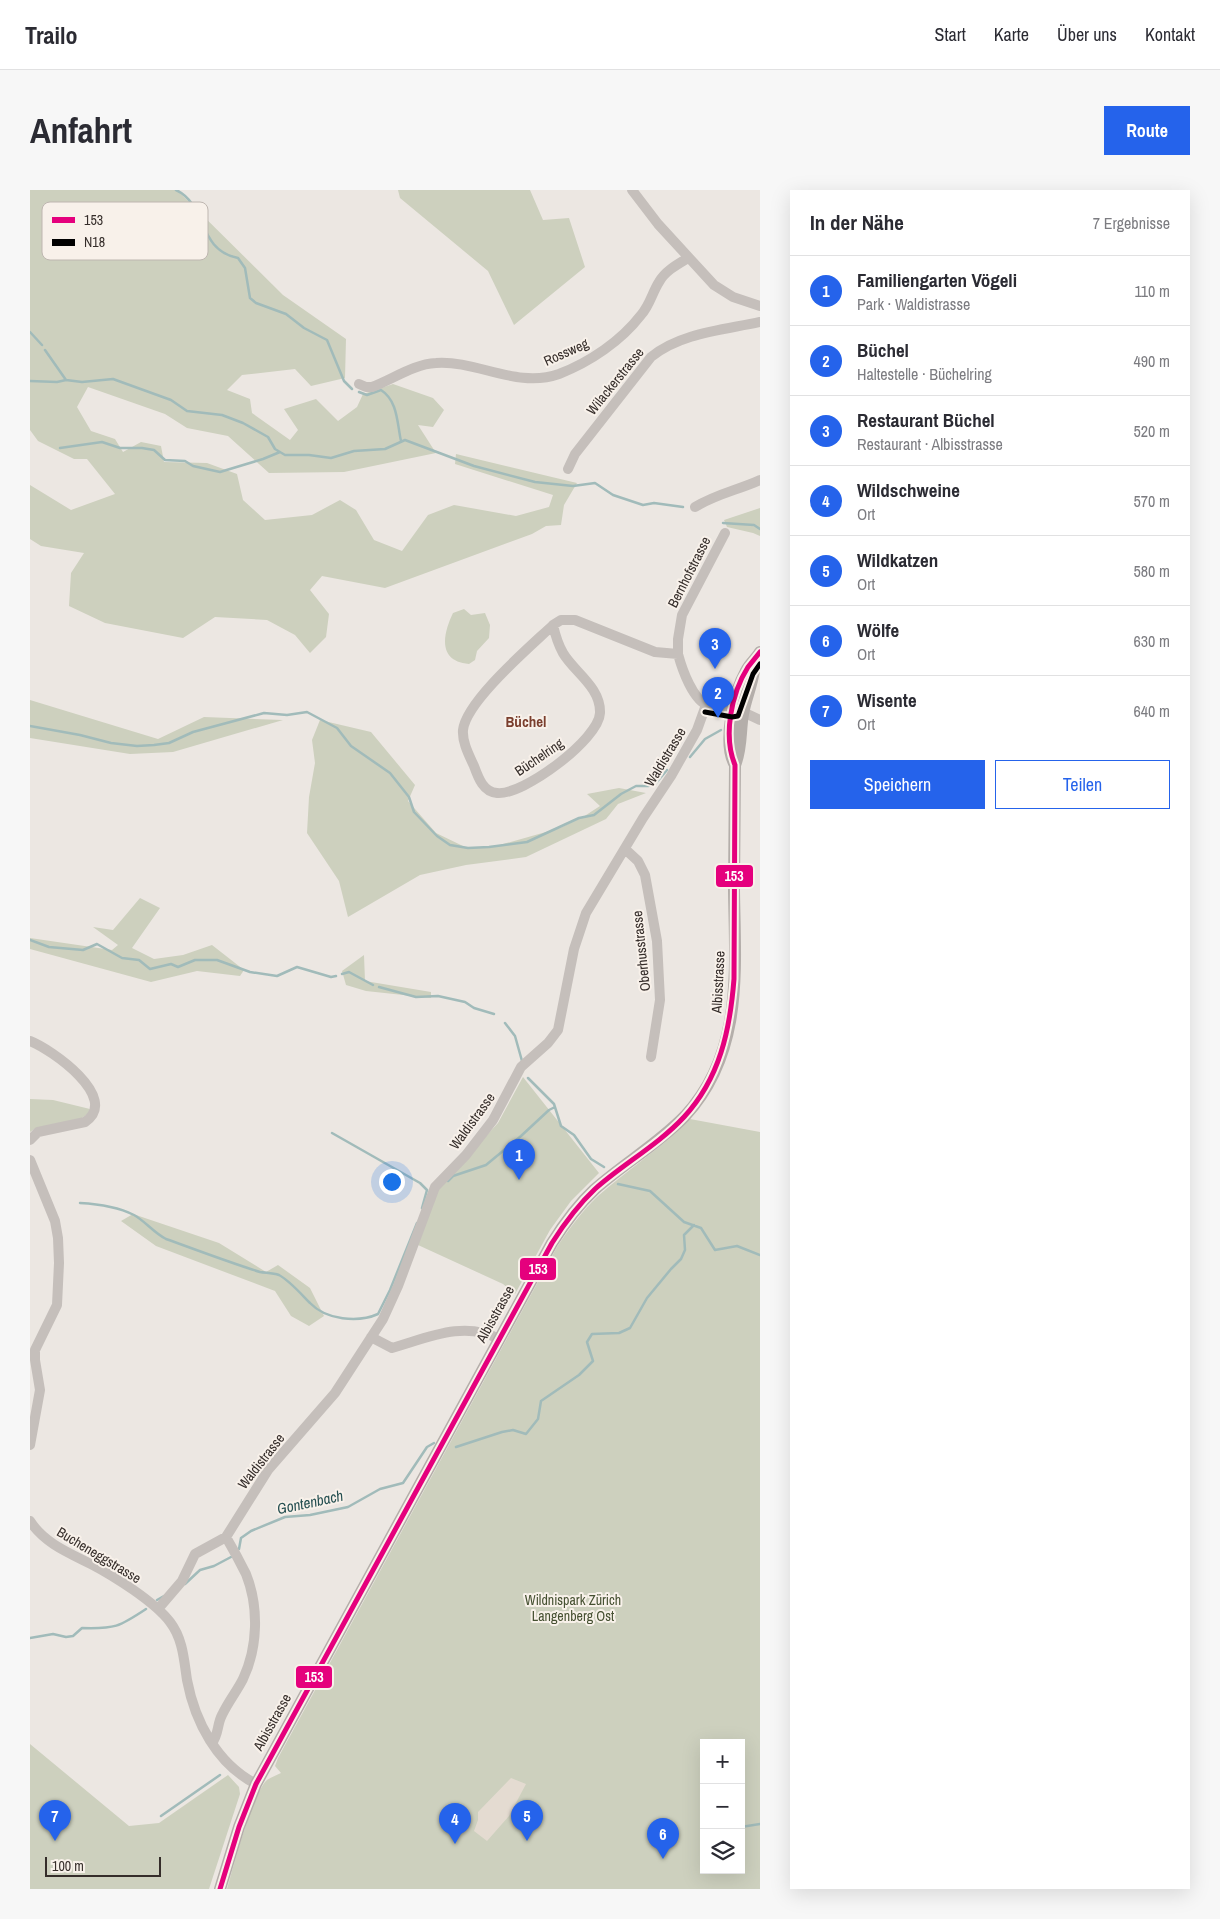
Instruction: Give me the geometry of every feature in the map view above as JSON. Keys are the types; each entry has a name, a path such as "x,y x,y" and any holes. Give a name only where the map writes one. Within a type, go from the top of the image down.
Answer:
{"main road":[{"name":"Albisstrasse","path":"220,1889 239,1827 256,1784 538,1268 567,1221 592,1192 665,1134 686,1114 709,1082 723,1049 731,1020 735,979 735,765 732,760 730,732 738,711 738,690 746,670 758,656"}],"street":[{"path":"632,190 658,224 714,286 722,292 760,306"},
{"name":"Rossweg","path":"359,384 372,387 424,364 437,362 464,364 516,378 539,378 557,374 597,355 612,343 640,317 650,304 664,275 688,258"},
{"name":"Wilackerstrasse","path":"568,468 575,454 651,357 659,350 684,338 760,322"},
{"path":"695,507 718,495 745,487 760,480"},
{"name":"Bernhofstrasse","path":"678,654 678,638 682,615 725,533"},
{"path":"553,625 561,620 575,620 655,652 678,654 686,677 699,699 706,705 738,711 760,720"},
{"name":"Büchelring","path":"553,625 559,646 594,692 600,707 599,719 592,731 577,748 536,779 510,792 494,792 485,787 478,777 464,740 464,726 474,707 488,689 553,625"},
{"name":"Waldistrasse","path":"158,1609 182,1581 195,1554 226,1537 268,1470 334,1392 383,1319 398,1286 435,1187 466,1155 493,1120 521,1067 548,1043 558,1030 579,931 586,913 596,894 671,776 697,730 706,705"},
{"name":"Oberhusstrasse","path":"625,849 638,861 646,875 657,941 660,1000 651,1058"},
{"path":"30,1041 51,1052 76,1072 89,1089 94,1106 93,1114 85,1122 38,1132 30,1140"},
{"path":"30,1160 55,1221 59,1263 57,1305 35,1350 40,1390 30,1445"},
{"path":"371,1337 392,1348 446,1331 483,1333 499,1339"},
{"name":"Bucheneggstrasse","path":"30,1521 55,1546 106,1572 158,1609 169,1621 180,1639 190,1694 200,1721 212,1743 232,1768 256,1784"},
{"path":"212,1743 217,1737 221,1716 244,1678 251,1654 255,1628 251,1592 246,1574 226,1537"}],"green space":[{"path":"30,190 177,190 189,202 42,202 42,260 208,260 208,221 283,295 346,339 345,378 311,386 295,369 242,375 227,390 250,399 252,413 290,440 298,430 284,409 316,399 338,421 357,407 363,394 393,384 433,398 444,410 433,427 418,425 436,453 344,472 269,473 228,436 187,428 165,414 88,387 77,407 91,431 115,439 123,452 141,442 161,446 164,462 207,463 237,474 243,500 265,520 312,515 340,500 356,510 374,540 402,551 428,515 454,505 516,516 549,507 553,495 455,464 456,454 577,483 564,505 561,525 546,526 532,534 385,588 322,576 310,590 329,614 326,637 310,653 295,635 267,620 215,617 183,638 105,623 69,606 71,573 84,553 41,546 30,539 30,485 71,510 115,494 87,459 74,459 38,441 30,430"},
{"path":"398,190 530,190 543,220 569,218 585,267 514,325 488,271 400,198"},
{"path":"760,508 760,536 727,527 724,520"},
{"path":"464,609 471,615 485,613 490,625 489,638 477,651 475,660 469,664 452,658 447,652 445,645 447,629 453,613"},
{"path":"30,700 158,739 204,717 283,720 173,752 130,754 30,738"},
{"path":"320,720 371,732 415,785 408,801 436,833 465,847 489,848 560,828 600,806 587,794 619,788 646,793 618,804 606,819 526,857 466,865 420,875 348,917 339,881 307,833 309,797 315,763 312,740"},
{"path":"140,898 160,908 132,948 154,959 183,955 212,945 244,970 240,976 197,971 151,982 30,949 30,938 112,950 118,945 93,927 113,930"},
{"path":"364,955 365,981 431,992 431,998 366,991 346,985 342,971"},
{"path":"523,1077 599,1173 571,1201 550,1230 515,1294 503,1284 418,1245 439,1187 498,1123"},
{"path":"30,1099 53,1100 90,1109 82,1118 75,1121 36,1128 30,1132"},
{"name":"Wildnispark Zürich Langenberg Ost","path":"690,1119 760,1132 760,1889 227,1889 244,1831 262,1787 267,1780 281,1773 275,1766 278,1758 557,1247 576,1220 598,1196"},
{"path":"133,1214 219,1243 266,1272 278,1265 310,1288 324,1316 309,1326 291,1316 275,1291 156,1246 121,1221"},
{"path":"30,1744 129,1826 159,1823 228,1775 239,1787 240,1794 209,1889 30,1889"}],"shaded area":[{"path":"511,1778 526,1784 509,1816 487,1841 474,1831 478,1820 478,1812"}],"waterway":[{"path":"176,190 190,202"},
{"path":"208,235 215,246 225,253 238,258 245,268 250,298 256,303 286,314 304,328 327,340 344,381 352,389"},
{"path":"30,332 42,345"},
{"path":"45,350 66,380 82,382 113,379 171,400 187,411 222,415 243,423 268,437 275,449 285,455 309,455 331,458 354,451 385,449 405,440 474,466 535,482 573,486 595,483 613,495 643,505 654,503 683,507"},
{"path":"30,381 57,382 66,380"},
{"path":"359,392 367,395 381,390 387,395 394,406 401,441"},
{"path":"60,448 102,442 120,448 154,450 165,460 185,461 193,466 220,472 280,452"},
{"path":"723,523 754,525 760,529"},
{"path":"30,726 111,743 137,746 169,743 193,732 264,713 287,715 307,712 337,728 351,746 390,773 409,797 414,812 437,836 450,845 468,848 527,842 579,818 594,815 621,794 636,786 648,786 656,783 667,770"},
{"path":"690,757 705,739 721,730"},
{"path":"30,940 49,947 83,950 97,944 122,958 139,960 150,969 171,964 178,967 195,960 217,960 250,972 277,976 297,967 331,977 336,976"},
{"path":"342,974 349,972 373,985"},
{"path":"379,987 416,997 438,996 465,1002 474,1008 494,1014"},
{"path":"505,1023 515,1036 522,1061"},
{"path":"528,1078 554,1104 561,1126 574,1135 591,1159 604,1167"},
{"path":"448,1181 453,1176 486,1165 549,1110 555,1107"},
{"path":"332,1133 420,1183 427,1190 422,1208"},
{"name":"Gontenbach","path":"618,1184 650,1191 684,1222 701,1228 715,1250 737,1246 760,1255"},
{"path":"80,1203 108,1206 128,1212 166,1239 260,1272 279,1275 317,1309 333,1316 352,1319 378,1314 390,1290 417,1223"},
{"name":"Gontenbach","path":"456,1447 502,1432 513,1430 526,1434 538,1419 541,1401 579,1375 593,1361 587,1342 592,1334 619,1333 630,1328 647,1298 681,1259 685,1250 684,1235 694,1225"},
{"name":"Gontenbach","path":"239,1549 241,1538 251,1531 285,1517 310,1515 348,1507 380,1489 403,1483 427,1447 434,1443"},
{"name":"Gontenbach","path":"185,1584 200,1570 214,1566 231,1557"},
{"name":"Gontenbach","path":"157,1600 164,1596"},
{"name":"Gontenbach","path":"30,1638 53,1634 66,1637 73,1636 82,1628 116,1626 146,1609"},
{"path":"161,1816 220,1775"},
{"path":"745,1826 760,1824"}],"transit line":[{"name":"153","path":"220,1889 239,1827 256,1784 552,1243 572,1215 595,1189 663,1137 684,1117 696,1102 715,1070 730,1017 734,979 735,765 731,754 729,728 737,690 748,667 760,652"},
{"name":"N18","path":"705,712 732,717 738,716 753,674 760,664"}],"place":[{"name":"Restaurant Büchel","path":"715,669"},
{"name":"Büchel","path":"718,718"},
{"name":"Familiengarten Vögeli","path":"519,1180"},
{"name":"Wisente","path":"55,1841"},
{"name":"Wildkatzen","path":"527,1841"},
{"name":"Wildschweine","path":"455,1844"},
{"name":"Wölfe","path":"663,1859"}],"district":[{"name":"Büchel","path":"526,721"}]}
